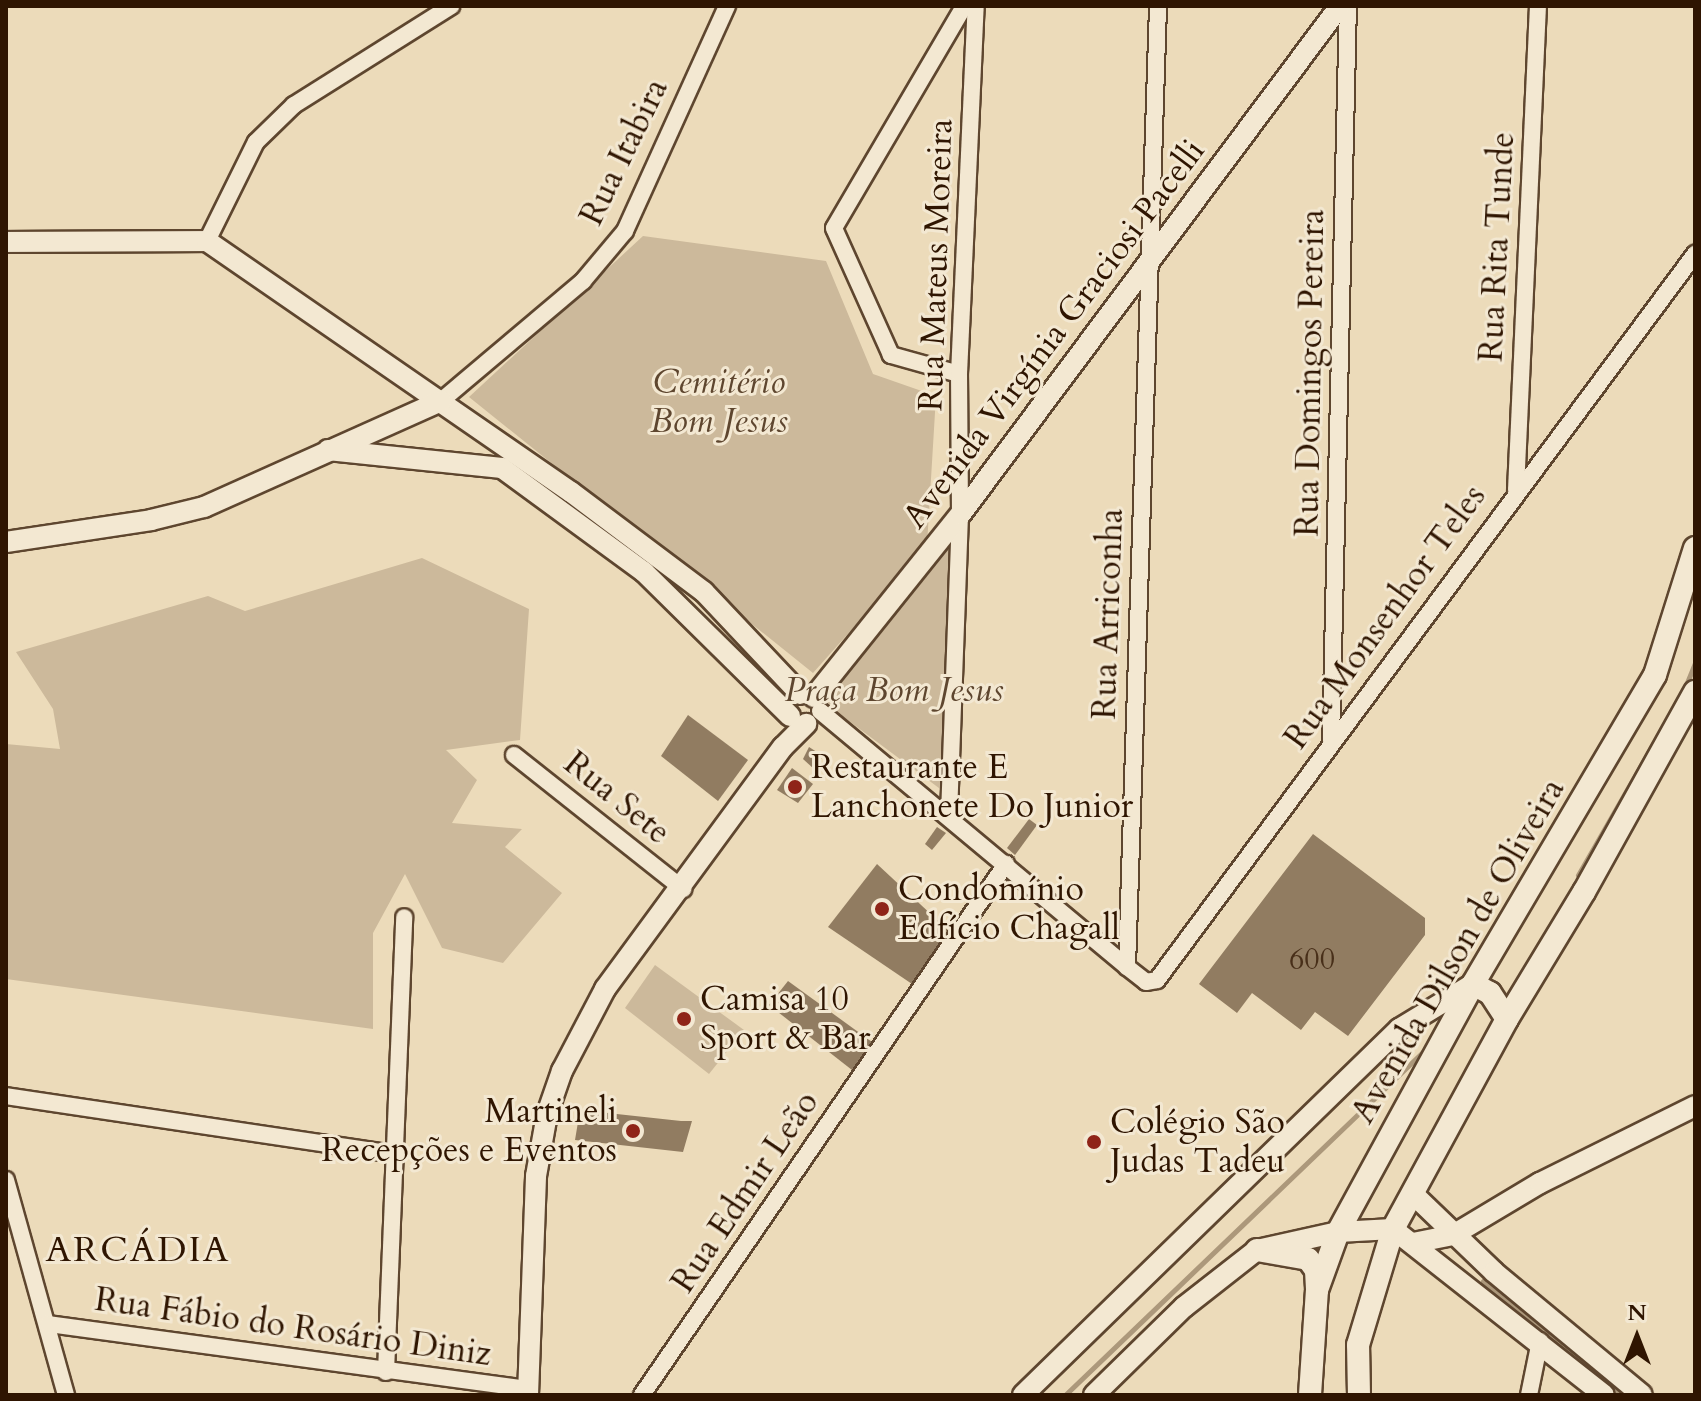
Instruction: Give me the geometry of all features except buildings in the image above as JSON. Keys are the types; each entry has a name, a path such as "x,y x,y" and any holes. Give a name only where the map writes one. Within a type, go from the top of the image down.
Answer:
{"main road":[{"name":"Avenida Dilson de Oliveira","path":"1310,1395 1317,1290 1338,1232 1473,984 1655,675 1695,548"},
{"path":"1359,1395 1358,1345 1393,1229 1507,1019 1600,865 1695,692"},
{"path":"1473,984 1490,993 1507,1019"},
{"path":"1257,1250 1308,1259 1316,1270 1317,1290"}],"street":[{"path":"207,241 256,142 294,105 451,6"},
{"name":"Rua Itabira","path":"441,401 583,281 625,231 727,6"},
{"path":"959,374 891,355 834,228 964,6"},
{"name":"Rua Mateus Moreira","path":"949,815 960,515 959,374 976,6"},
{"name":"Rua Arriconha","path":"1127,967 1158,6"},
{"name":"Avenida Virgínia Graciosi Pacelli","path":"528,1392 536,1176 547,1114 562,1071 605,989 683,889 783,747 804,710 960,515 1340,6"},
{"name":"Rua Domingos Pereira","path":"1331,741 1348,6"},
{"name":"Rua Rita Tunde","path":"1516,490 1538,6"},
{"path":"6,242 207,241 441,401 704,592 804,710"},
{"name":"Rua Monsenhor Teles","path":"1127,967 1146,982 1157,980 1516,490 1695,254"},
{"path":"1674,284 1695,277"},
{"path":"6,542 151,520 204,507 441,401"},
{"path":"328,450 502,468 644,572 804,710 949,815 1127,967"},
{"name":"Rua Sete","path":"514,755 683,889"},
{"name":"Rua Edmir Leão","path":"642,1395 1006,864"},
{"path":"386,1372 404,917"},
{"path":"1023,1395 1399,1029 1473,984"},
{"path":"6,1096 396,1154"},
{"path":"1413,1243 1453,1235 1540,1183 1695,1106"},
{"path":"6,1180 66,1395"},
{"path":"1412,1193 1453,1235 1642,1395"},
{"path":"1094,1395 1184,1307 1257,1250 1338,1232 1393,1229 1540,1341 1604,1395"},
{"name":"Rua Fábio do Rosário Diniz","path":"48,1324 528,1392"},
{"path":"1529,1395 1540,1341"}],"green space":[{"name":"Cemitério Bom Jesus","path":"643,236 826,261 873,374 936,396 927,545 813,673 469,397"},
{"name":"Praça Bom Jesus","path":"953,533 943,791 822,701"},
{"path":"422,558 529,609 520,740 446,750 477,780 452,823 522,829 505,847 562,893 503,963 442,948 405,874 373,933 373,1029 6,979 6,744 60,749 53,709 16,652 208,596 245,611"},
{"name":"Camisa 10 Sport & Bar","path":"655,965 744,1030 709,1074 625,1008"}],"waterway":[{"path":"1684,690 1695,663"},
{"path":"1578,875 1653,744"},
{"path":"1065,1395 1424,1051"},
{"path":"1483,1281 1619,1395"}],"place":[{"name":"Restaurante E Lanchonete Do Junior","path":"795,787"},
{"name":"Condomínio Edfício Chagall","path":"882,909"},
{"name":"Camisa 10 Sport & Bar","path":"684,1019"},
{"name":"Martineli Recepções e Eventos","path":"633,1131"},
{"name":"Colégio São Judas Tadeu","path":"1094,1142"}],"district":[{"name":"ARCÁDIA","path":"138,1250"}]}
